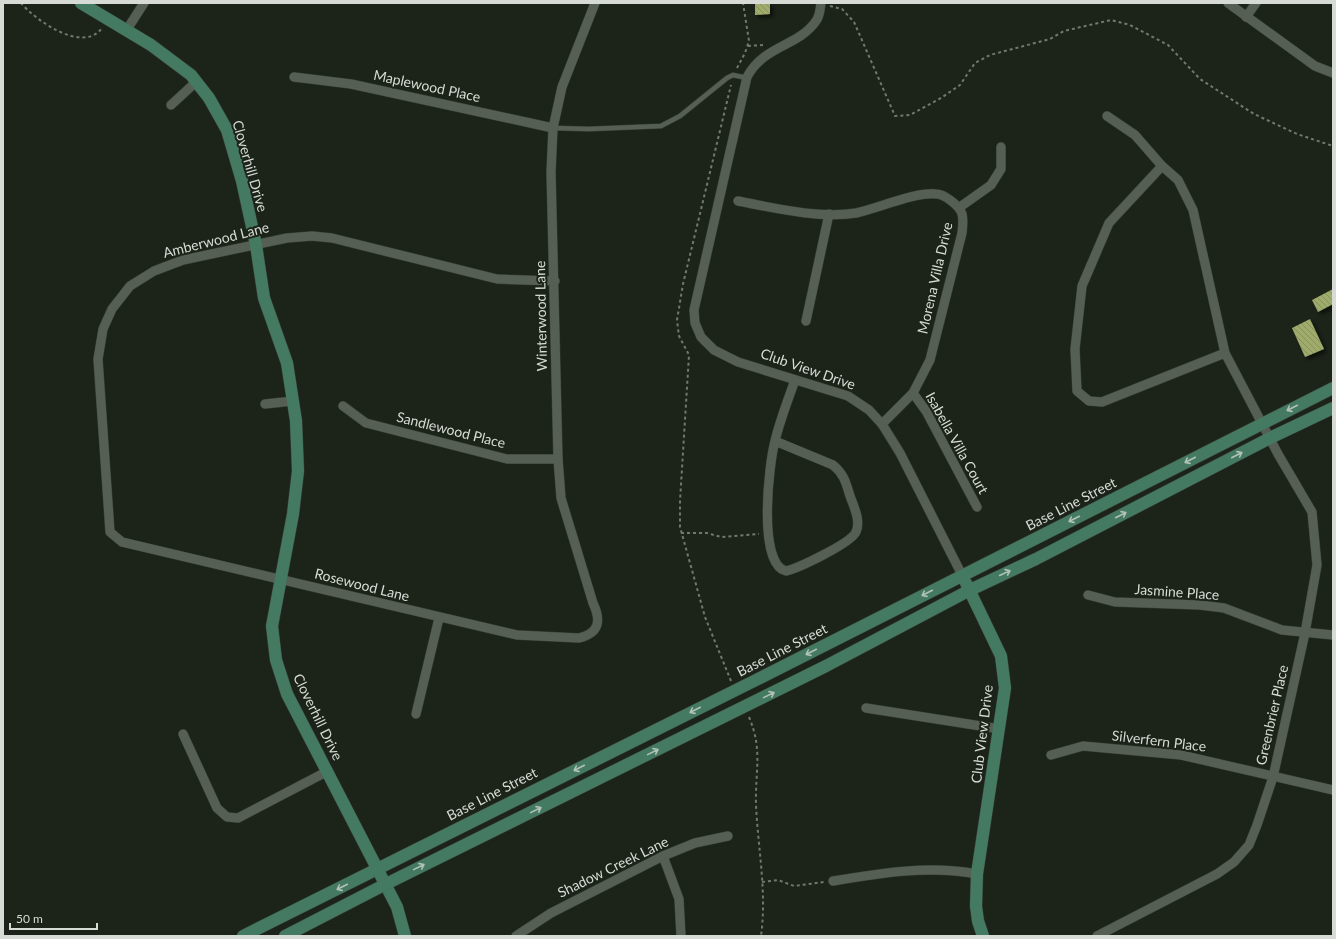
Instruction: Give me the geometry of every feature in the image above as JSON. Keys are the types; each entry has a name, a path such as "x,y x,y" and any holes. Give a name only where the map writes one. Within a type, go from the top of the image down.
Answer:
{"main road":[{"name":"Cloverhill Drive","path":"80,3 150,45 191,75 209,98 227,130 242,181 256,245 264,298 287,363 296,421 298,471 293,514 272,626 276,660 287,694 328,771 396,907 405,936"},
{"name":"Base Line Street","path":"243,936 1333,388"},
{"path":"285,936 384,885 826,666 970,590 1036,559 1270,438 1333,408"},
{"name":"Club View Drive","path":"962,575 1001,656 1005,688 977,874 976,906 978,921 983,936"}],"street":[{"path":"126,31 144,3"},
{"name":"Winterwood Lane","path":"595,3 562,88 553,128 551,172 555,281 558,459 561,498 592,603 598,613 599,622 595,630"},
{"name":"Club View Drive","path":"821,3 818,20 809,30 766,55 753,65 747,78 694,310 696,323 701,337 714,350 738,362 848,396 869,410 882,424 900,453 962,575"},
{"path":"1228,3 1315,66 1333,73"},
{"path":"1246,17 1256,3"},
{"name":"Maplewood Place","path":"294,77 351,84 553,128"},
{"path":"171,105 196,82"},
{"name":"Greenbrier Place","path":"1097,936 1199,885 1234,862 1249,845 1273,777 1305,633 1318,565 1312,512 1262,424 1225,353 1193,210 1178,180 1162,166 1135,135 1107,116"},
{"path":"960,207 991,185 1001,169 1002,148"},
{"path":"1162,166 1109,223 1082,286 1076,348 1077,391 1089,401 1102,402 1225,353"},
{"name":"Morena Villa Drive","path":"738,201 775,208 830,214 854,213 922,195 936,194 947,198 960,207 964,220 962,233 930,360 913,393 882,424"},
{"path":"806,322 830,214"},
{"name":"Amberwood Lane","path":"122,542 110,532 98,359 103,329 112,309 130,286 154,271 183,260 287,238 312,236 332,238 496,279 555,281"},
{"path":"775,441 833,465 840,471 846,481 857,517 856,532 852,537 842,544 800,566 786,571 778,566 774,559 768,534 769,468 775,441 795,380"},
{"name":"Isabella Villa Court","path":"913,393 926,411 977,507"},
{"path":"265,404 293,401"},
{"name":"Sandlewood Place","path":"343,406 366,423 507,459 558,459"},
{"name":"Rosewood Lane","path":"122,542 439,618 524,636 580,638 588,636 595,630"},
{"name":"Jasmine Place","path":"1088,595 1115,602 1200,605 1224,608 1282,630 1333,635"},
{"path":"416,714 439,618"},
{"path":"866,708 1000,729"},
{"path":"183,734 217,808 227,817 238,818 328,771"},
{"name":"Silverfern Place","path":"1051,755 1083,746 1181,755 1333,790"},
{"name":"Shadow Creek Lane","path":"516,936 551,913 663,856 695,843 728,836"},
{"path":"663,856 679,899 681,936"},
{"path":"833,881 912,870 954,870 977,874"}],"lane":[{"path":"553,128 589,129 661,126 680,116 726,78 733,75 747,78"}],"path":[{"path":"20,3 58,32 78,37 91,36 100,30 108,19"},
{"path":"821,3 842,9 854,22 895,116 910,115 941,98 960,85 975,62 990,55 1050,39 1064,31 1111,20 1130,25 1168,45 1200,78 1254,114 1297,134 1333,146"},
{"path":"748,46 762,45 768,42"},
{"path":"681,533 707,533 721,537 768,534"},
{"path":"747,714 758,744 756,804 764,911 761,936"},
{"path":"762,882 778,880 794,886 833,881"}],"building":[{"path":"755,3 770,3 770,14 755,15"},
{"path":"1333,289 1333,304 1318,312 1312,300"},
{"path":"1310,319 1324,349 1305,357 1292,328"}]}
